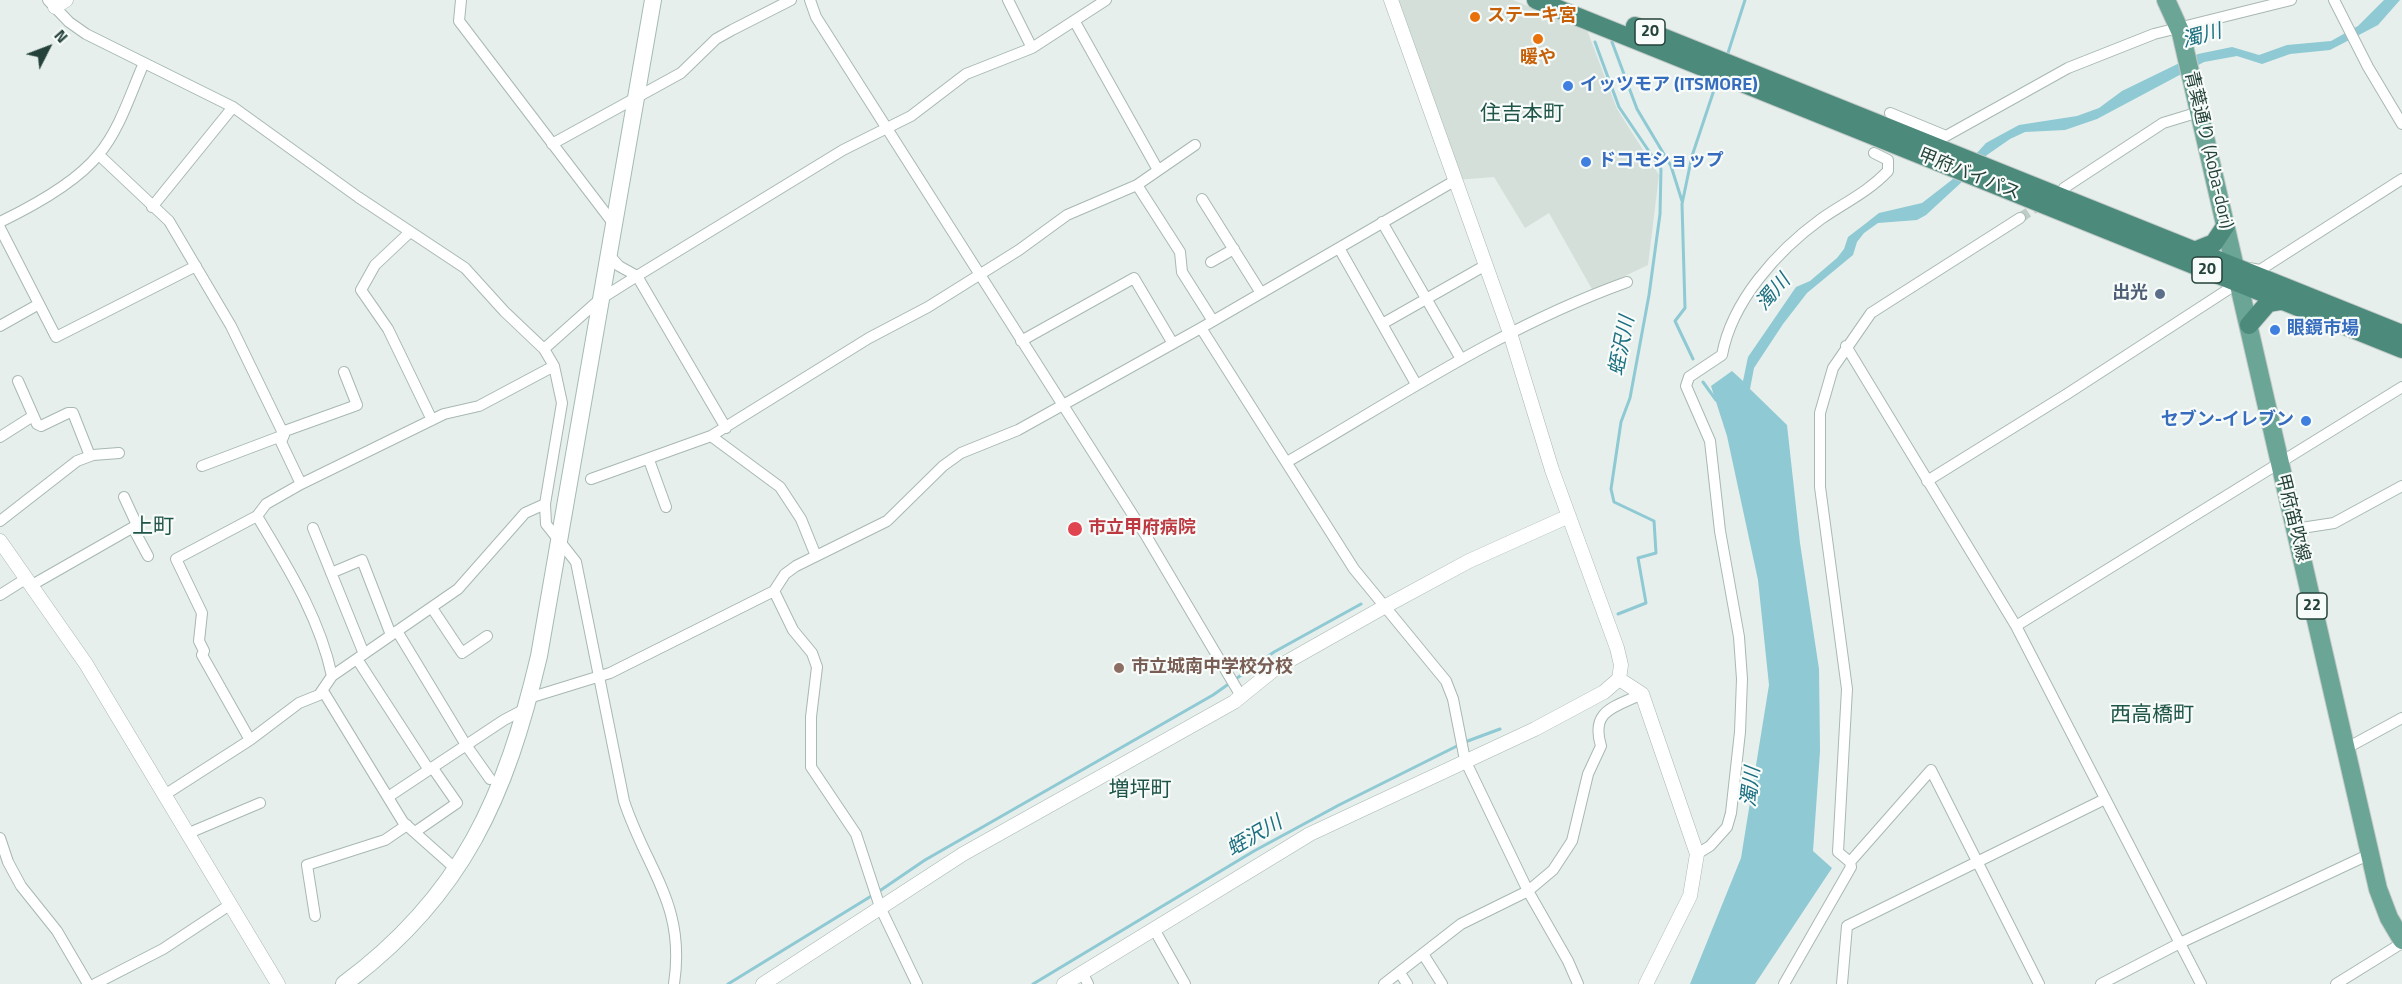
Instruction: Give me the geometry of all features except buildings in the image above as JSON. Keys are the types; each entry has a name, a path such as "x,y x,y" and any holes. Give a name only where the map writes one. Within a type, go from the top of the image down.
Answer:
{"highway":[{"name":"甲府バイパス","path":"1536,0 1713,64"},
{"name":"甲府バイパス","path":"1570,0 1713,64 1927,151 2237,275 2402,334"},
{"name":"甲府バイパス","path":"2020,188 2194,251 2280,301 2402,349"},
{"path":"2194,251 2214,243 2226,225"},
{"path":"2249,325 2254,316 2268,303 2280,301"}],"main road":[{"path":"344,984 423,913 457,870 469,852 503,781 527,703 592,358 599,300 653,0"},
{"name":"22","path":"2166,0 2181,31"},
{"name":"青葉通り (Aoba-dori)","path":"2181,31 2237,275"},
{"name":"甲府笛吹線","path":"2237,275 2370,854 2385,908 2402,942"}],"street":[{"path":"461,0 459,21 613,223"},
{"path":"552,144 622,104 636,100 681,73 716,39 761,13 791,0"},
{"path":"810,0 816,17 889,128 978,274 1145,534 1240,694"},
{"path":"1008,0 1032,48"},
{"path":"544,349 599,300 637,276 843,150 889,128 939,97 966,74 1032,48 1075,22 1086,10 1106,0"},
{"path":"1064,984 1085,979 1154,929 1310,834 1464,755 1535,729 1604,692 1619,679 1621,664 1617,648 1569,516 1510,333 1391,0"},
{"path":"1890,113 1946,136 2068,68 2154,34 2181,31 2291,0"},
{"path":"2334,0 2402,124"},
{"path":"56,2 69,22 86,34 233,107 465,268 504,311 544,349 554,366 562,403 545,504 546,524 576,562 624,801 632,824 666,893 671,912 677,962 674,984"},
{"path":"1075,22 1158,170"},
{"path":"0,222 34,204 99,155 111,135 144,63"},
{"path":"152,207 233,107"},
{"path":"2064,188 2163,123 2198,110"},
{"path":"591,479 649,460 656,454 711,436 726,428 851,349 914,316 1019,250 1067,215 1137,185 1195,145"},
{"path":"1697,854 1710,846 1727,827 1731,813 1740,732 1742,679 1739,637 1720,531 1710,441 1686,386 1689,377 1722,355 1729,324 1774,262 1822,219 1858,198 1888,171 1888,160 1874,153"},
{"path":"99,155 169,221 231,326 283,433 281,442 301,483"},
{"path":"1927,481 2067,394 2237,275 2260,270 2402,179"},
{"path":"388,797 527,703 610,673 774,591 785,574 886,521 943,466 961,453 1018,430 1062,406 1456,180"},
{"path":"1137,185 1180,252 1182,272 1213,321"},
{"path":"1202,199 1261,293"},
{"path":"1784,984 1851,867 1850,862 1838,852 1847,689 1820,487 1820,413 1833,368 1846,346 1871,313 2020,218"},
{"path":"1382,222 1461,359"},
{"path":"0,228 56,337 196,266"},
{"path":"410,232 375,265 361,290 388,329 432,420"},
{"path":"1339,248 1416,384"},
{"path":"1211,262 1234,249"},
{"path":"607,254 619,266 637,276 726,428"},
{"path":"1382,324 1486,265"},
{"path":"1021,341 1134,278 1172,342"},
{"path":"1287,462 1416,384 1510,333 1570,302 1627,282"},
{"path":"0,326 39,304"},
{"path":"1201,328 1354,569 1446,681 1453,699 1464,755 1528,891 1568,961 1578,984"},
{"path":"1846,346 2016,626 2050,687 2201,984"},
{"path":"250,740 202,655 204,651 199,641 202,614 176,560 256,516 266,504 301,483 432,420 479,406 554,366"},
{"path":"202,466 357,405 344,372"},
{"path":"18,381 37,424 41,426 68,413 73,413 90,456"},
{"path":"2016,626 2402,387"},
{"path":"0,437 33,416"},
{"path":"711,436 780,488 801,519 816,556"},
{"path":"0,521 47,482 77,461 90,456 119,453"},
{"path":"649,460 666,507"},
{"path":"2295,529 2334,523 2402,486"},
{"path":"0,595 30,582 137,525 124,497"},
{"path":"166,794 250,740 298,703 323,691 332,676 459,589 525,513 545,504"},
{"path":"256,516 315,617 325,643 332,676"},
{"path":"763,984 879,904 1240,694 1276,668 1469,561 1569,516"},
{"path":"133,528 148,556"},
{"path":"313,528 360,657 431,769 456,803 411,829 385,840 307,864 315,916"},
{"path":"0,541 86,664 189,832 278,984"},
{"path":"331,573 362,560 394,633 490,779"},
{"path":"774,591 793,630 813,653 817,667 811,717 811,767 856,834 879,904 917,984"},
{"path":"432,608 462,653 487,636"},
{"path":"1619,679 1642,694 1697,854 1690,896 1646,984"},
{"path":"323,691 388,797 411,829 457,870"},
{"path":"1384,984 1461,924 1528,891 1552,870 1572,841 1588,774 1601,746 1596,730 1598,720 1605,712 1642,694"},
{"path":"2345,749 2402,718"},
{"path":"1850,862 1931,770 2038,984"},
{"path":"1842,984 1847,926 2105,799"},
{"path":"189,832 260,802"},
{"path":"1,845 21,886 57,931 88,984"},
{"path":"2101,984 2180,943 2370,854"},
{"path":"95,984 163,949 231,904"},
{"path":"1154,929 1185,984"},
{"path":"2336,984 2402,942"},
{"path":"1423,954 1442,984"},
{"path":"1400,973 1407,984"}],"shaded area":[{"path":"1395,0 1513,0 1587,30 1617,109 1659,175 1648,265 1593,291 1549,213 1525,228 1494,177 1456,180"}],"water":[{"path":"2384,0 2400,0 2378,25 2330,50 2290,54 2262,64 2237,56 2204,62 2097,119 2065,130 2025,132 2010,139 1987,155 1926,215 1917,220 1878,223 1864,233 1857,242 1853,255 1807,293 1783,324 1754,368 1750,389 1787,425 1800,543 1819,669 1820,751 1813,851 1832,868 1755,984 1690,984 1741,858 1769,685 1758,580 1727,436 1711,386 1732,371 1743,381 1748,357 1796,287 1810,281 1837,258 1844,249 1848,237 1879,213 1922,203 1953,179 1986,143 2019,125 2077,116 2099,108 2122,91 2198,54 2232,47 2259,55 2287,45 2331,41 2358,26"}],"waterway":[{"path":"1727,56 1745,0"},
{"name":"蛭沢川","path":"1595,42 1619,107 1661,169 1660,214 1649,295 1630,398 1621,422 1611,489 1614,502 1654,521 1656,553 1638,558 1646,603 1618,614"},
{"path":"1612,42 1637,109 1671,166 1682,201"},
{"path":"1693,359 1675,321 1685,308 1682,204 1692,156 1717,81"},
{"path":"1703,382 1716,400"},
{"path":"878,892 925,860 1213,695 1274,652 1361,604"},
{"name":"蛭沢川","path":"1465,742 1500,729"},
{"name":"蛭沢川","path":"1033,984 1254,851 1339,805 1459,745"},
{"path":"728,984 873,895"}],"tunnel":[{"path":"2020,218 2044,202"}],"place":[{"name":"ステーキ宮","path":"1475,17"},
{"name":"暖や","path":"1538,39"},
{"name":"イッツモア (ITSMORE)","path":"1568,86"},
{"name":"ドコモショップ","path":"1586,162"},
{"name":"出光","path":"2160,294"},
{"name":"眼鏡市場","path":"2275,330"},
{"name":"セブン-イレブン","path":"2306,421"},
{"name":"市立甲府病院","path":"1075,529"},
{"name":"市立城南中学校分校","path":"1119,668"}],"district":[{"name":"住吉本町","path":"1522,115"},
{"name":"上町","path":"153,528"},
{"name":"西高橋町","path":"2152,716"},
{"name":"増坪町","path":"1140,791"}],"water label":[{"name":"濁川","path":"2202,37"},
{"name":"濁川","path":"1774,293"},
{"name":"濁川","path":"1752,787"}]}
